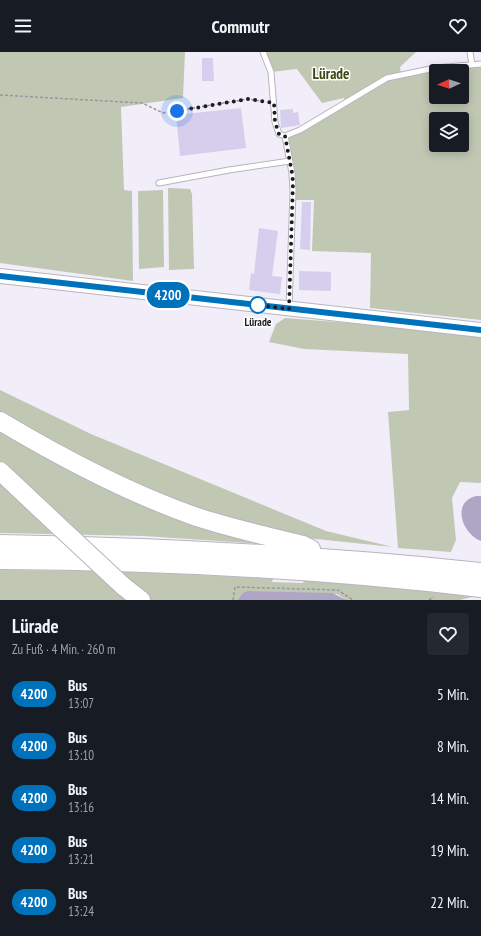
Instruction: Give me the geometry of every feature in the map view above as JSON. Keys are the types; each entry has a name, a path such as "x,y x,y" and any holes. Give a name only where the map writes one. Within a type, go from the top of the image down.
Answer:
{"highway":[{"path":"0,421 83,468 150,499 218,523 303,545 328,557"},
{"path":"0,471 123,586 141,600"},
{"path":"0,544 231,551 328,557 481,572"},
{"path":"0,560 58,560 270,569 365,576 481,588"}],"main road":[{"path":"0,276 481,330"}],"lane":[{"path":"262,52 271,72 275,122 279,134 285,136 300,130 387,78 436,68 481,64"},
{"path":"470,52 472,65"},
{"path":"285,136 292,173 293,196 289,309"},
{"path":"159,183 229,170 290,161"}],"path":[{"path":"0,95 142,103 163,113 248,99 274,103"},
{"path":"233,600 234,587 338,590 354,600"}],"green space":[{"path":"0,52 185,52 183,98 121,107 124,190 132,191 133,281 0,263"},
{"path":"267,52 416,52 400,67 401,74 429,70 429,104 469,104 469,66 481,64 481,320 370,308 371,253 312,251 314,200 293,200 285,136 346,102 344,98 322,103 297,69 271,72 264,56"},
{"path":"168,188 190,189 192,194 194,269 169,270"},
{"path":"163,190 164,267 139,269 138,191"},
{"path":"285,318 413,328 481,336 481,483 460,482 452,498 456,540 451,552 398,548 388,412 409,410 408,354 304,349 269,342 276,324"},
{"path":"0,390 91,434 326,531 393,547 307,538 188,507 83,463 0,414"},
{"path":"0,428 263,544 144,536 0,533"},
{"path":"0,570 102,571 171,574 273,579 272,582 303,583 304,580 476,596 460,600 347,600 337,594 239,597 237,600 150,600 139,593 130,600 0,600"}],"shaded area":[{"path":"481,496 481,541 469,532 464,525 462,518 464,505 468,499"},
{"path":"248,591 332,593 347,600 237,600 243,593"}],"building":[{"path":"202,58 213,58 214,81 202,81"},
{"path":"241,108 246,148 180,156 176,115"},
{"path":"293,109 293,113 298,112 300,125 281,128 280,110"},
{"path":"302,202 311,202 310,250 300,249"},
{"path":"259,228 278,231 272,276 282,277 280,294 249,290 251,273 254,274"},
{"path":"299,271 331,272 331,291 299,290"}],"bus line":[{"name":"4200","path":"0,276 481,330"}],"place":[{"name":"Lürade","path":"258,305"}],"district":[{"name":"Lürade","path":"331,74"}],"route":[{"path":"177,111 248,99 274,103 275,122 279,134 285,136 292,173 293,191 290,298 289,309 258,305"}]}
